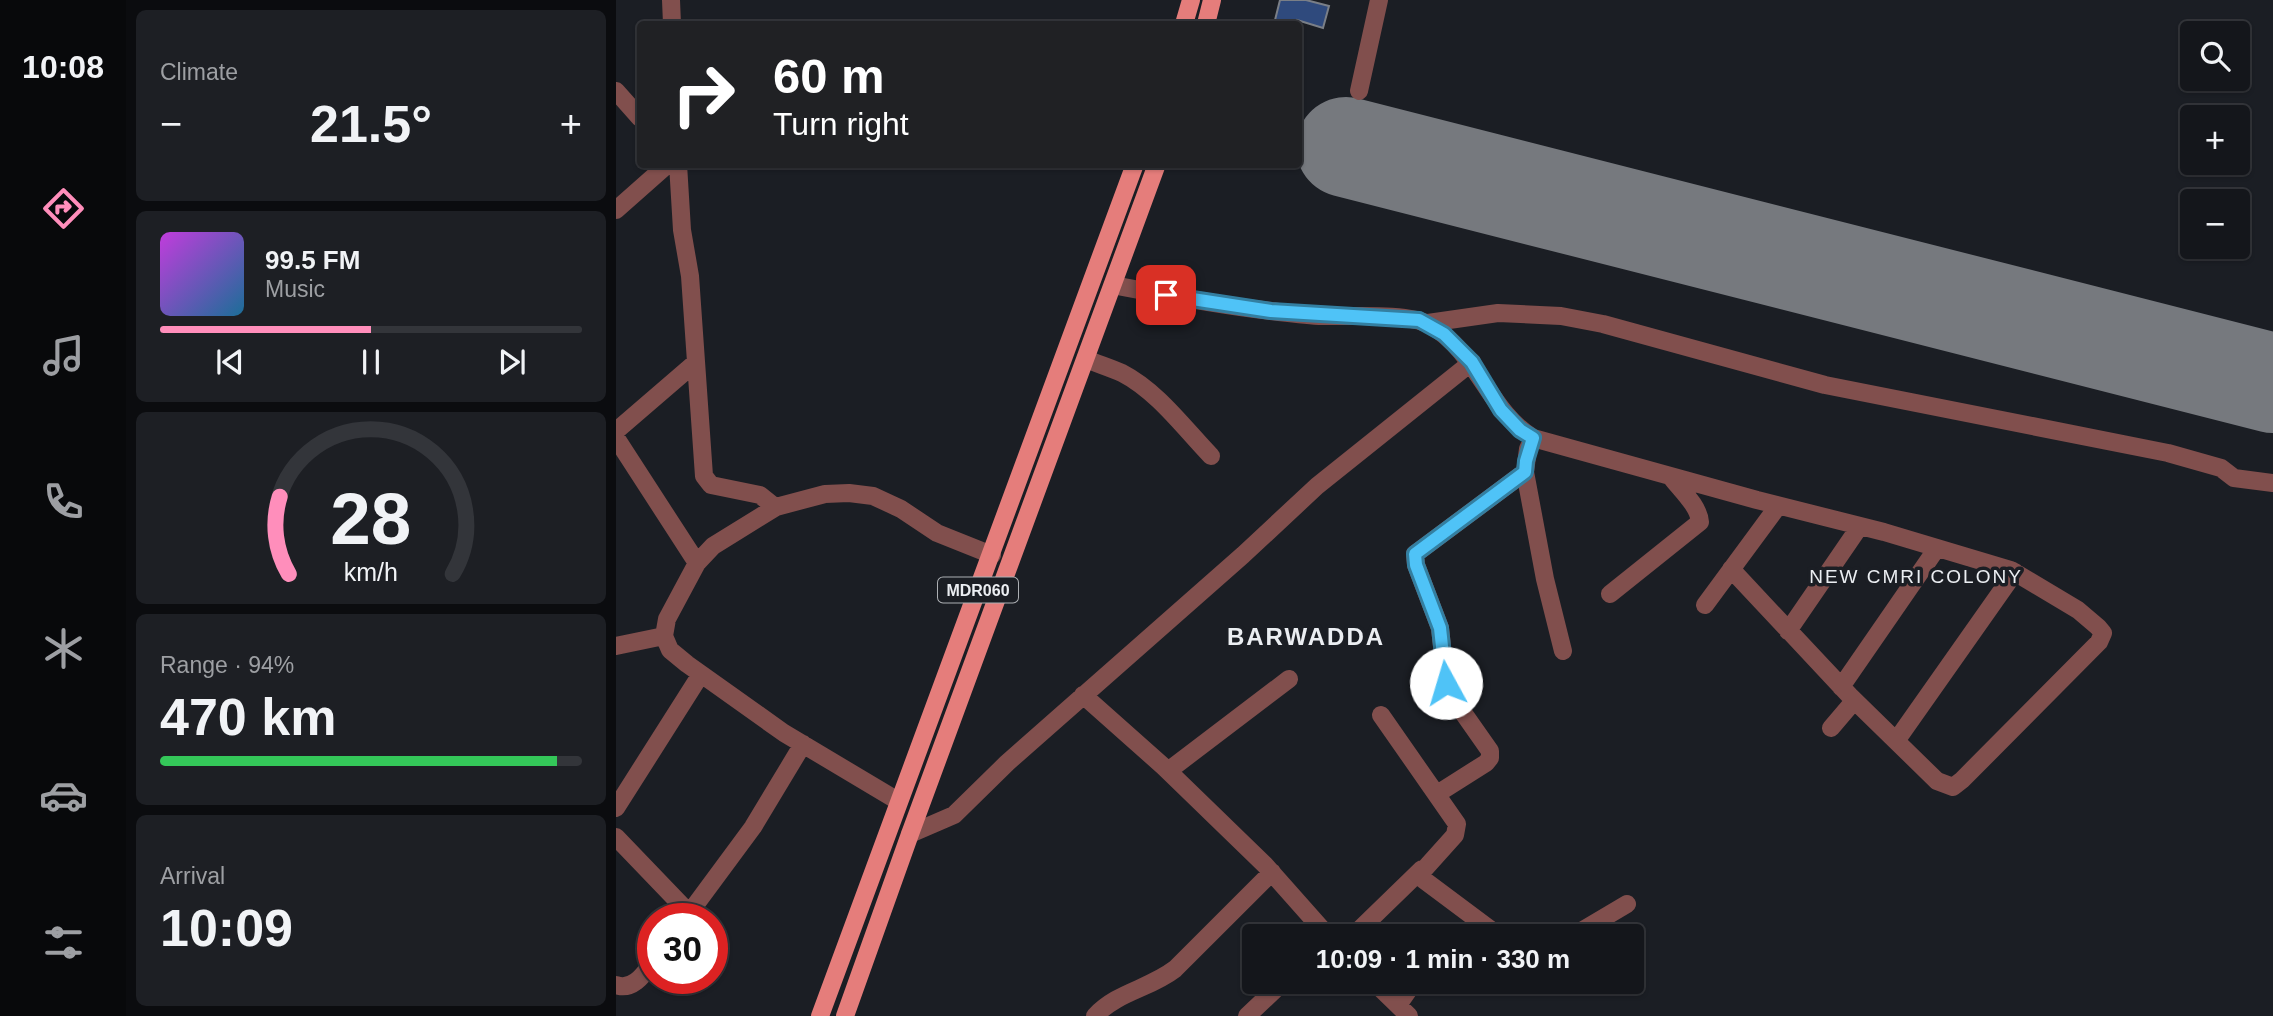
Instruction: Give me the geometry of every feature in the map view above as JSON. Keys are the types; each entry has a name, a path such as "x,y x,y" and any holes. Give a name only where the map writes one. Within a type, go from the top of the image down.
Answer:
{"main road":[{"path":"1185,21 1191,0"},
{"path":"1207,21 1212,0"},
{"name":"MDR060","path":"820,1016 1134,168"},
{"name":"MDR060","path":"845,1016 909,834 1155,168"}],"street":[{"path":"671,0 672,21"},
{"path":"1359,91 1379,0"},
{"path":"616,91 637,115"},
{"path":"616,210 663,168"},
{"path":"678,168 682,230 690,276 704,476 711,485 760,495 775,508"},
{"path":"1113,285 1271,311 1419,320 1444,334 1472,362 1501,410 1520,430 1533,438 1860,526 2015,572 2078,610 2103,634 2099,642 1953,787 1937,780 1854,701 1731,569"},
{"path":"1427,323 1498,313 1561,316 1603,324 1825,385 2168,453 2221,468 2234,478 2273,483"},
{"path":"1086,359 1122,373 1152,394 1211,456"},
{"path":"909,834 954,814 1317,486 1472,362"},
{"path":"616,431 695,363"},
{"path":"616,438 696,563"},
{"path":"1533,438 1525,472 1545,579 1563,651"},
{"path":"1437,794 1486,763 1490,758 1490,751 1450,694 1446,683 1440,628 1416,565 1415,554 1525,472"},
{"path":"1610,594 1700,522 1701,517 1671,477"},
{"path":"898,802 803,744 670,650 664,636 667,619 696,563 713,545 775,508 825,494 873,496 901,509 937,533 992,555"},
{"path":"1704,605 1778,506"},
{"path":"1788,631 1860,526"},
{"path":"1841,687 1937,548"},
{"path":"1896,741 2015,572"},
{"path":"616,646 664,636"},
{"path":"616,808 701,674"},
{"path":"1168,771 1289,679"},
{"path":"1083,695 1168,771 1272,872 1318,924"},
{"path":"1831,729 1854,701"},
{"path":"1365,924 1458,830 1451,814 1381,715"},
{"path":"697,903 753,827 803,744"},
{"path":"616,837 675,903"},
{"path":"1422,869 1420,874 1424,880 1483,924"},
{"path":"1095,1016 1115,998 1160,981 1175,970 1272,872"},
{"path":"1593,924 1627,904"},
{"path":"616,985 622,988 632,985 637,980"},
{"path":"1247,1016 1270,994"},
{"path":"1386,994 1403,1010"}],"building":[{"path":"1280,0 1306,0 1329,6 1323,28 1297,20 1275,20"}],"runway":[{"path":"1346,147 2273,383"}],"district":[{"name":"NEW CMRI COLONY","path":"1916,576"},
{"name":"BARWADDA","path":"1306,637"}],"route":[{"path":"1166,295 1271,311 1319,316 1389,317 1427,323 1444,334 1472,362 1501,410 1520,430 1533,438 1528,449 1525,472 1415,554 1416,565 1440,628 1446,683"}]}
